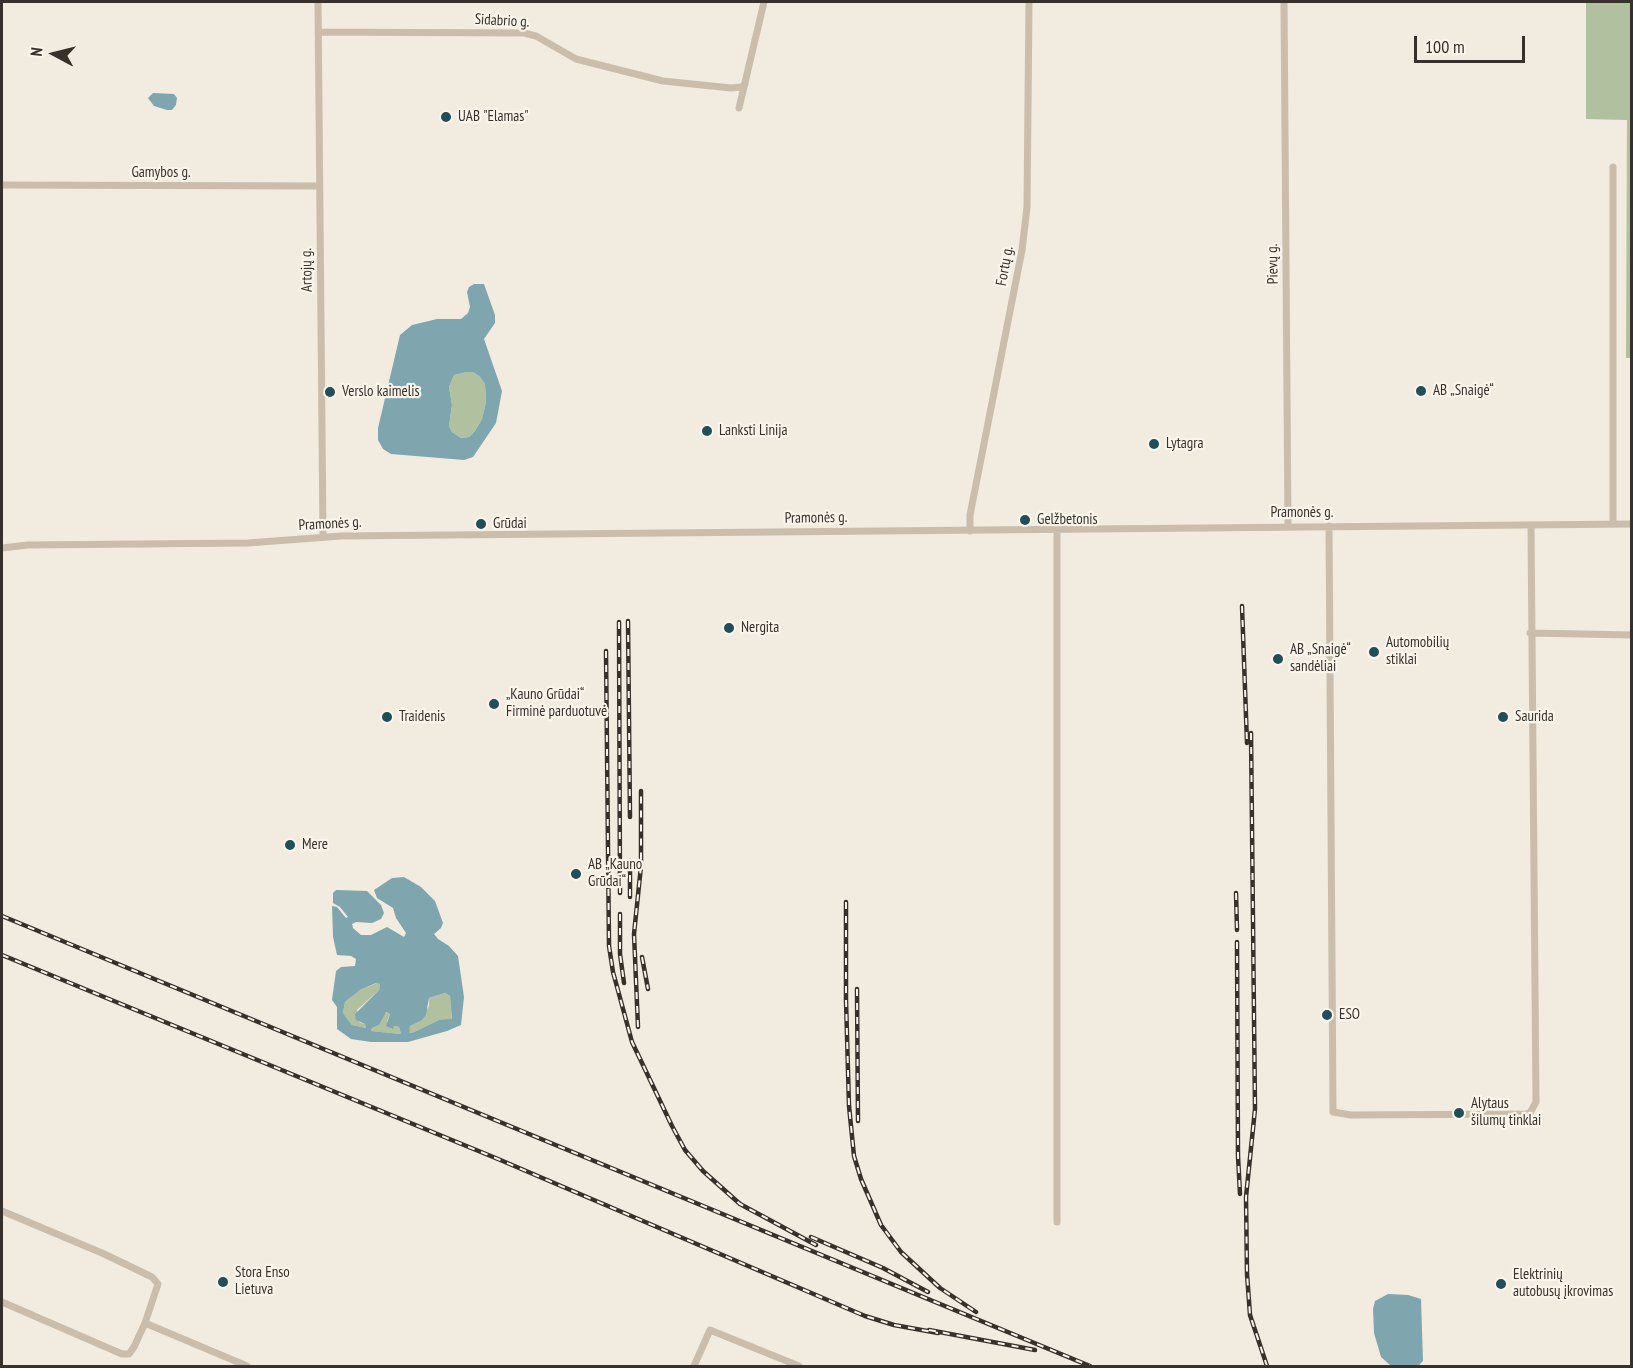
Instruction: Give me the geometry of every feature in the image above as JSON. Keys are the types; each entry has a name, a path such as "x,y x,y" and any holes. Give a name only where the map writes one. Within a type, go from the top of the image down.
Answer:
{"street":[{"name":"Artojų g.","path":"318,2 323,537"},
{"path":"740,108 764,2"},
{"name":"Fortų g.","path":"970,531 970,515 1022,250 1028,207 1029,2"},
{"name":"Pievų g.","path":"1284,2 1287,526"},
{"name":"Sidabrio g.","path":"318,33 524,33 536,36 576,59 663,81 722,87 742,87 745,84"},
{"path":"1613,167 1613,524"},
{"name":"Gamybos g.","path":"2,185 320,186"},
{"name":"Pramonės g.","path":"2,548 28,545 248,543 323,537 1632,524"},
{"path":"1329,526 1333,1112 1351,1114 1526,1114 1530,1113 1536,1102 1530,633 1531,525"},
{"path":"1057,529 1057,1222"},
{"path":"1530,633 1632,635"},
{"path":"2,1211 102,1253 152,1277 158,1284 145,1323 129,1354 122,1354 2,1302"},
{"path":"145,1323 247,1366"},
{"path":"694,1366 710,1330 800,1366"}],"green space":[{"path":"1586,2 1631,2 1631,358 1626,358 1627,120 1586,119"},
{"path":"473,372 485,384 486,402 482,419 475,431 469,437 461,438 452,432 449,426 452,405 449,387 454,375"},
{"path":"377,983 380,984 379,990 357,1010 359,1022 365,1024 366,1028 352,1025 343,1013 345,1002 360,990"},
{"path":"445,993 450,996 452,1020 439,1020 408,1033 410,1026 421,1021 429,1006 429,998"},
{"path":"385,1012 390,1014 387,1021 392,1029 394,1026 399,1027 401,1034 371,1031 379,1025"}],"water":[{"path":"153,93 174,94 177,98 176,105 172,110 154,106 148,98"},
{"path":"474,284 484,284 495,315 495,323 484,339 502,391 496,423 473,457 464,460 391,454 383,449 378,440 378,428 400,335 412,325 437,319 461,319 468,313 470,307 467,292","holes":["473,372 485,384 486,402 482,419 475,431 469,437 461,438 452,432 449,426 452,405 449,387 454,375"]},
{"path":"404,877 421,887 435,901 443,923 434,934 458,956 464,997 461,1025 408,1042 371,1042 351,1039 337,1029 337,1007 332,1000 336,971 341,967 355,966 356,959 351,956 337,955 333,937 332,906 337,907 346,918 348,917 340,907 333,903 333,893 336,890 367,891 381,905 384,913 381,919 372,923 352,924 361,935 371,935 387,927 404,937 406,933 396,918 393,908 377,898 374,890 392,878","holes":["376,983 380,984 379,990 355,1014 356,1020 365,1024 366,1028 352,1025 343,1013 345,1002 360,990","445,993 450,996 452,1019 439,1020 409,1033 410,1026 421,1021 426,1015 429,998","386,1012 390,1014 386,1026 393,1029 394,1026 399,1027 401,1034 371,1031 379,1025"]},
{"path":"1388,1294 1408,1295 1421,1299 1423,1361 1418,1366 1390,1365 1381,1357 1374,1333 1373,1309 1375,1301"}],"railway":[{"path":"1242,606 1247,743"},
{"path":"628,621 630,817"},
{"path":"619,622 620,893"},
{"path":"606,651 609,946 613,972 632,1042 685,1150 703,1171 740,1204 816,1245"},
{"path":"1251,733 1255,1109 1246,1197 1247,1274 1250,1315 1267,1366"},
{"path":"638,1027 634,934 641,866 641,791"},
{"path":"630,861 630,897"},
{"path":"1236,893 1237,930"},
{"path":"846,902 849,1106 854,1156 861,1179 881,1225 901,1252 940,1288 976,1312"},
{"path":"620,914 620,954 624,983"},
{"path":"2,916 1090,1366"},
{"path":"1237,942 1240,1194"},
{"path":"2,955 498,1159 865,1316 894,1325 938,1333"},
{"path":"642,957 648,989"},
{"path":"857,989 858,1121"},
{"path":"811,1237 883,1268 928,1292"},
{"path":"929,1330 1035,1350"}],"place":[{"name":"UAB \"Elamas\"","path":"446,117"},
{"name":"AB „Snaigė“","path":"1421,391"},
{"name":"Verslo kaimelis","path":"330,392"},
{"name":"Lanksti Linija","path":"707,431"},
{"name":"Lytagra","path":"1154,444"},
{"name":"Gelžbetonis","path":"1025,520"},
{"name":"Grūdai","path":"481,524"},
{"name":"Nergita","path":"729,628"},
{"name":"Automobilių stiklai","path":"1374,652"},
{"name":"AB „Snaigė“ sandėliai","path":"1278,659"},
{"name":"„Kauno Grūdai“ Firminė parduotuvė","path":"494,704"},
{"name":"Traidenis","path":"387,717"},
{"name":"Saurida","path":"1503,717"},
{"name":"Mere","path":"290,845"},
{"name":"AB „Kauno Grūdai“","path":"576,874"},
{"name":"ESO","path":"1327,1015"},
{"name":"Alytaus šilumų tinklai","path":"1459,1113"},
{"name":"Stora Enso Lietuva","path":"223,1282"},
{"name":"Elektrinių autobusų įkrovimas","path":"1501,1284"}]}
